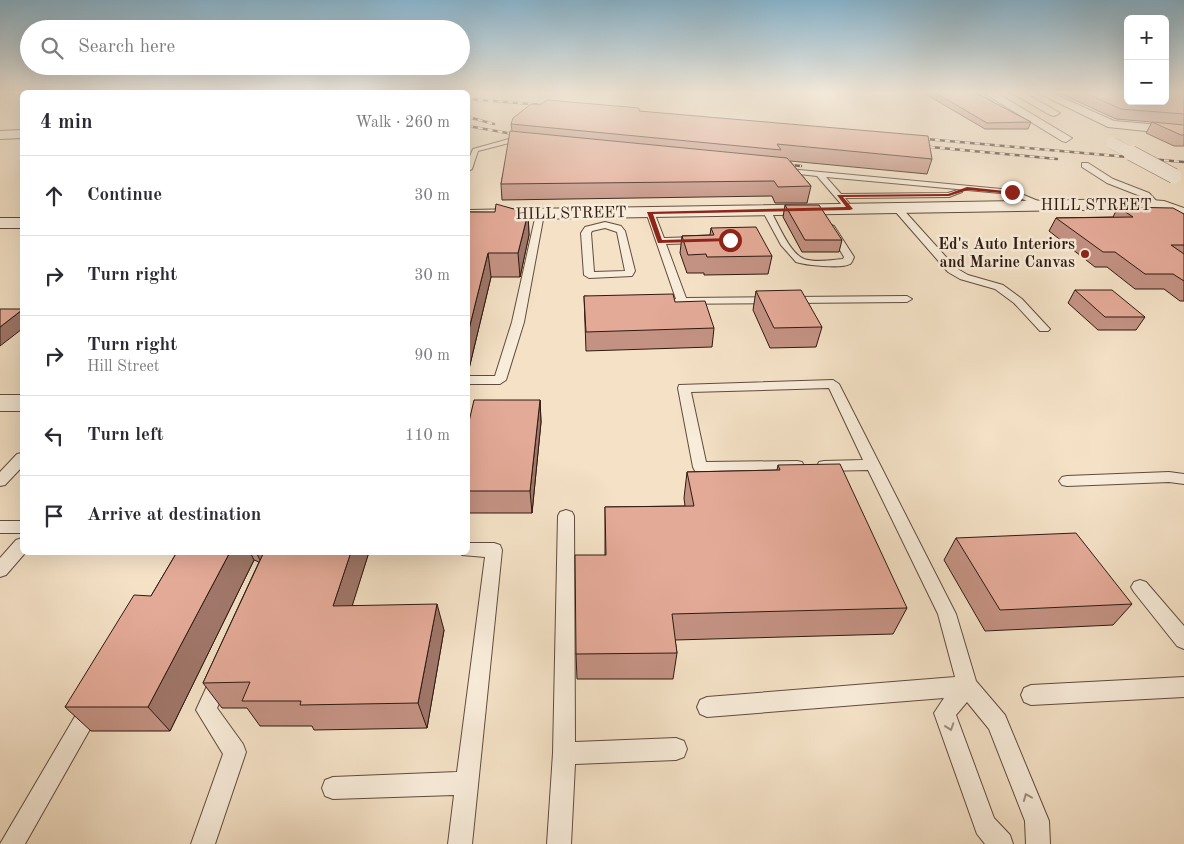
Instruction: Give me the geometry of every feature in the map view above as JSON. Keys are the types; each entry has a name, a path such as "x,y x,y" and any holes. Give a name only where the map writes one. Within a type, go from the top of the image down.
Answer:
{"street":[{"path":"1055,131 1066,138"},
{"path":"0,135 20,134"},
{"path":"1107,141 1179,179"},
{"name":"HILL STREET","path":"470,215 540,214 604,219 650,212 1137,204 1157,206 1184,213"},
{"path":"0,223 20,223"},
{"path":"0,403 20,403"}],"lane":[{"path":"470,164 475,150 509,141 538,144"},
{"path":"1086,166 1110,181 1146,195 1157,206"},
{"path":"772,169 1012,192 1046,206"},
{"path":"820,174 850,209"},
{"path":"839,196 949,195 967,188"},
{"path":"896,208 952,270 964,277 999,287 1018,301 1044,329"},
{"path":"766,210 791,252 800,260 827,263 847,262 849,257 818,209"},
{"path":"650,212 682,301"},
{"path":"470,380 500,380 518,322 540,214"},
{"path":"604,219 621,231 630,271 628,274 589,275 586,233 588,229 604,219"},
{"path":"660,242 712,240"},
{"path":"644,302 907,299"},
{"path":"873,465 700,467 684,388 832,384 873,465 947,614 967,686 997,722 1037,821 1038,844"},
{"path":"0,481 20,460"},
{"path":"1067,481 1169,477 1184,479"},
{"path":"559,844 564,753 566,516"},
{"path":"0,527 20,527"},
{"path":"0,570 20,547"},
{"path":"460,844 494,550 470,550"},
{"path":"1140,587 1184,640"},
{"path":"203,844 235,752 206,710 226,666"},
{"path":"707,706 967,686"},
{"path":"967,686 946,713 984,826 1001,844"},
{"path":"1031,695 1184,687"},
{"path":"12,844 100,692"},
{"path":"564,753 676,749"},
{"path":"333,788 467,783"}],"building":[{"path":"510,131 514,131 787,158 811,186 778,187 774,181 501,184"},
{"path":"588,131 875,131 928,136 932,159 777,144 781,150"},
{"path":"1173,131 1184,131 1184,135"},
{"path":"496,204 528,213 518,253 488,253 470,325 470,212 495,212"},
{"path":"785,205 819,205 842,240 805,240"},
{"path":"1118,207 1173,208 1184,214 1184,245 1171,245 1184,254 1184,281 1173,274 1145,274 1115,252 1103,252 1056,218 1133,217"},
{"path":"756,227 772,256 707,257 706,254 688,255 682,236 714,235 711,228"},
{"path":"801,290 822,327 774,328 756,291"},
{"path":"1075,290 1112,290 1145,317 1105,317"},
{"path":"673,294 675,302 705,301 714,328 586,332 584,296"},
{"path":"0,309 20,309 20,312 0,327"},
{"path":"474,400 540,400 530,491 470,491 470,417"},
{"path":"840,464 907,608 672,614 677,653 576,654 575,555 606,555 605,507 694,506 687,472 780,470 778,465"},
{"path":"1076,533 1132,604 1000,610 956,538"},
{"path":"175,555 228,555 148,707 65,707 134,595 151,596"},
{"path":"263,555 350,555 333,606 437,604 418,703 300,705 301,701 242,701 250,682 203,683"}],"railway":[{"path":"498,131 524,136"},
{"path":"915,138 1184,162"},
{"path":"920,146 1057,159"},
{"path":"780,164 801,166"}],"place":[{"name":"Ed's Auto Interiors and Marine Canvas","path":"1085,254"}],"route":[{"path":"730,240 660,242 652,223 650,212 850,209 839,196 949,195 967,188 1012,192"}]}
